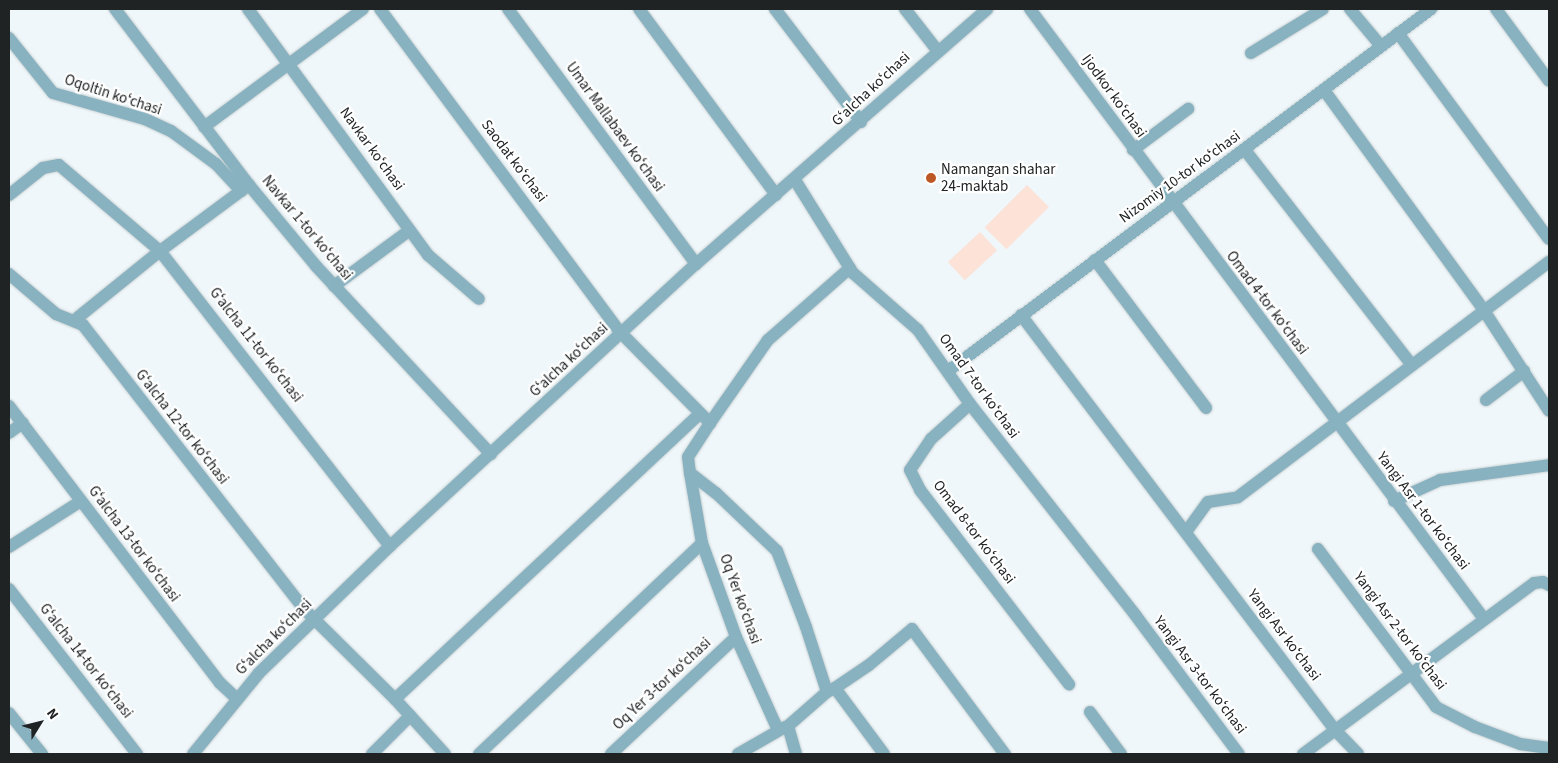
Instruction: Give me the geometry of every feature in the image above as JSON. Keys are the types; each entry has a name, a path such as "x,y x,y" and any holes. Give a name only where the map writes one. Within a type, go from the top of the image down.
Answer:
{"street":[{"name":"Navkar 1-tor koʻchasi","path":"115,9 204,127 245,188 491,454"},
{"name":"Navkar koʻchasi","path":"248,9 428,255 479,299"},
{"path":"204,127 363,9"},
{"name":"Umar Mallabaev koʻchasi","path":"508,9 696,264"},
{"path":"639,9 776,195"},
{"path":"775,9 860,122"},
{"path":"905,9 936,50"},
{"name":"Gʻalcha koʻchasi","path":"194,754 259,673 390,546 696,264 795,180 936,50 987,9"},
{"name":"Ijodkor koʻchasi","path":"1030,9 1172,203"},
{"path":"1251,53 1323,9"},
{"path":"1350,9 1381,46"},
{"name":"Nizomiy 10-tor koʻchasi","path":"948,371 1021,314 1245,150 1431,9"},
{"path":"1496,9 1549,82"},
{"name":"Saodat koʻchasi","path":"382,10 622,333 699,415 710,423"},
{"path":"1398,33 1549,239"},
{"name":"Oqoltin koʻchasi","path":"9,38 54,93 145,119 171,131 245,188"},
{"path":"1324,90 1483,309 1549,411"},
{"path":"1133,150 1188,109"},
{"path":"1245,150 1411,364"},
{"name":"Gʻalcha 11-tor koʻchasi","path":"10,192 44,168 54,164 59,165 160,251 390,546"},
{"name":"Omad 7-tor koʻchasi","path":"795,180 850,268 862,282 918,330 970,404 1136,616"},
{"path":"76,319 160,251 245,188"},
{"name":"Omad 4-tor koʻchasi","path":"1172,203 1336,422"},
{"path":"334,286 410,230"},
{"path":"1095,260 1206,408"},
{"path":"1186,532 1208,502 1238,497 1483,309 1549,262"},
{"name":"Oq Yer koʻchasi","path":"796,754 736,637 702,543 688,457 768,340 850,268"},
{"name":"Gʻalcha 12-tor koʻchasi","path":"9,274 56,314 76,319 89,332 314,619"},
{"name":"Yangi Asr koʻchasi","path":"1021,314 1335,730 1358,754"},
{"path":"1486,400 1524,371"},
{"name":"Omad 8-tor koʻchasi","path":"970,404 931,439 910,470 920,490 1069,684"},
{"name":"Gʻalcha 13-tor koʻchasi","path":"9,406 220,683 237,699"},
{"path":"394,699 699,415"},
{"name":"Yangi Asr 1-tor koʻchasi","path":"1336,422 1484,619"},
{"path":"9,433 23,423"},
{"path":"1394,501 1440,480 1549,464"},
{"path":"690,473 716,493 776,551 831,690 884,754"},
{"path":"9,547 81,501"},
{"path":"480,754 702,543"},
{"name":"Yangi Asr 2-tor koʻchasi","path":"1318,549 1436,707 1475,727 1520,744 1549,748"},
{"path":"1303,754 1534,583 1549,585"},
{"name":"Gʻalcha 14-tor koʻchasi","path":"9,589 137,754"},
{"name":"Yangi Asr 3-tor koʻchasi","path":"1136,616 1239,754"},
{"path":"314,619 394,699 445,754"},
{"path":"738,754 783,728 831,690 869,665 912,629 1005,754"},
{"name":"Oq Yer 3-tor koʻchasi","path":"611,754 736,637"},
{"path":"1090,712 1121,754"},
{"path":"9,713 42,754"},
{"path":"372,754 410,716"}],"shaded area":[{"path":"1027,185 1049,207 1006,249 985,227"},
{"path":"980,232 997,250 965,280 948,262"}],"place":[{"name":"Namangan shahar 24-maktab","path":"931,178"}]}
